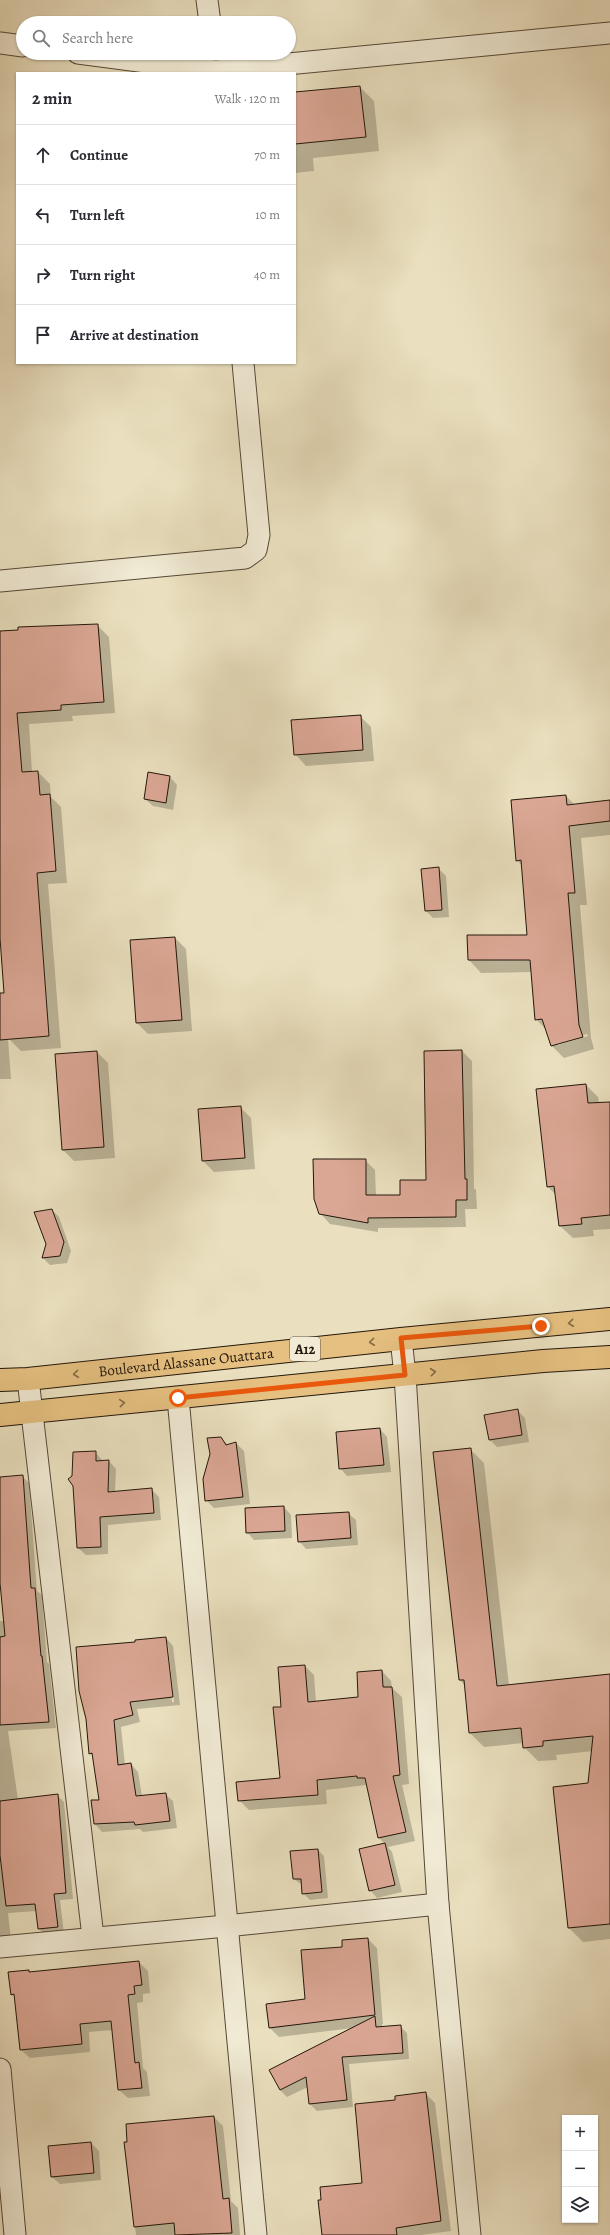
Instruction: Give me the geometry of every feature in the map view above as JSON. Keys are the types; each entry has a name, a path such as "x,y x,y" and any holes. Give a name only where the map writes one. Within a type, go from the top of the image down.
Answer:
{"main road":[{"name":"Boulevard Alassane Ouattara","path":"0,1380 28,1379 401,1338 610,1319"},
{"name":"A12","path":"0,1415 405,1375 610,1357"}],"street":[{"path":"207,0 209,16"},
{"path":"296,59 610,33"},
{"path":"0,43 16,45"},
{"path":"152,60 215,66 287,60"},
{"path":"0,581 245,558 256,550 258,536 243,364"},
{"path":"401,1338 405,1375 438,1904 470,2235"},
{"path":"28,1379 93,1937"},
{"path":"178,1398 256,2235"},
{"path":"0,1947 438,1904"},
{"path":"0,2069 15,2235"}],"building":[{"path":"360,86 366,137 296,144 296,92"},
{"path":"98,624 104,702 61,705 61,710 17,713 22,772 38,771 40,795 50,794 56,871 37,873 49,1036 0,1040 0,993 4,993 0,938 0,631 18,630 18,627"},
{"path":"361,715 363,750 294,755 291,720"},
{"path":"148,772 170,776 166,803 144,799"},
{"path":"566,795 567,805 610,800 610,821 569,826 575,893 568,893 579,1025 583,1037 551,1046 542,1019 535,1020 530,960 468,960 467,935 527,935 521,860 516,861 511,800"},
{"path":"439,867 442,910 425,911 421,869"},
{"path":"175,937 182,1020 136,1023 130,940"},
{"path":"462,1050 465,1179 467,1179 467,1200 456,1200 456,1217 368,1218 368,1223 319,1214 314,1199 313,1159 366,1159 366,1195 400,1195 400,1180 426,1180 424,1051"},
{"path":"97,1051 104,1147 62,1150 55,1054"},
{"path":"586,1084 588,1103 610,1102 610,1215 581,1218 582,1224 559,1226 554,1186 547,1187 536,1089"},
{"path":"241,1106 245,1158 202,1161 198,1109"},
{"path":"52,1209 64,1242 60,1256 42,1258 46,1244 34,1212"},
{"path":"518,1409 522,1435 489,1440 484,1415"},
{"path":"380,1428 384,1465 339,1469 336,1432"},
{"path":"221,1437 226,1445 236,1442 243,1497 205,1501 203,1479 210,1454 207,1438"},
{"path":"471,1448 497,1686 610,1674 610,1924 568,1928 553,1787 588,1783 593,1736 543,1741 543,1746 523,1748 521,1728 469,1733 464,1680 459,1680 433,1452"},
{"path":"96,1451 96,1461 109,1460 108,1492 152,1488 154,1513 100,1517 101,1547 77,1548 73,1486 68,1479 72,1476 73,1452"},
{"path":"23,1475 31,1588 35,1588 49,1722 0,1725 0,1637 5,1636 0,1583 0,1477"},
{"path":"284,1506 285,1531 246,1533 245,1508"},
{"path":"349,1512 351,1538 298,1542 296,1515"},
{"path":"166,1637 173,1697 130,1702 133,1715 114,1720 118,1765 131,1763 136,1796 166,1793 170,1821 135,1825 134,1822 94,1824 91,1800 99,1800 92,1753 89,1754 86,1719 79,1691 76,1647 135,1642 135,1640"},
{"path":"305,1665 308,1702 358,1697 357,1672 382,1670 383,1687 392,1687 400,1775 393,1776 406,1832 378,1838 365,1778 357,1778 357,1776 317,1780 318,1795 238,1801 236,1782 280,1778 273,1707 281,1707 278,1667"},
{"path":"58,1794 66,1893 54,1894 58,1927 38,1929 35,1904 6,1906 0,1855 0,1801"},
{"path":"385,1843 395,1885 369,1891 359,1849"},
{"path":"318,1849 322,1892 302,1894 301,1879 293,1879 290,1851"},
{"path":"368,1938 375,2015 269,2028 266,2004 305,1999 301,1950 342,1947 342,1940"},
{"path":"139,1961 142,1985 134,1986 135,1994 128,1995 135,2063 139,2062 142,2088 118,2090 111,2021 80,2024 82,2044 20,2050 14,1994 11,1995 8,1972 29,1970 29,1972"},
{"path":"375,2016 376,2027 401,2025 403,2053 342,2057 347,2100 309,2104 306,2077 280,2090 269,2070"},
{"path":"426,2092 441,2221 396,2228 397,2235 322,2235 318,2200 321,2200 320,2187 362,2183 355,2104 395,2100 395,2096"},
{"path":"214,2116 223,2199 229,2198 232,2233 175,2235 174,2223 134,2227 124,2142 127,2142 126,2124"},
{"path":"91,2142 94,2173 51,2177 48,2146"}],"route":[{"path":"178,1398 405,1375 401,1338 541,1326"}]}
